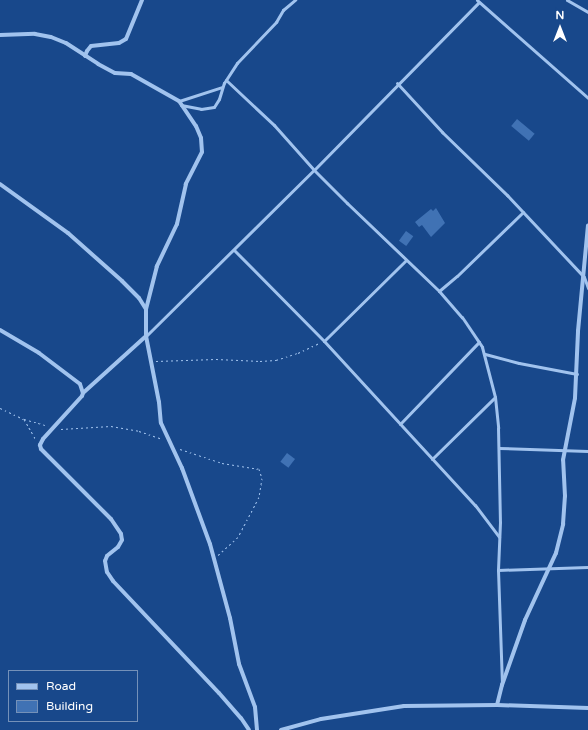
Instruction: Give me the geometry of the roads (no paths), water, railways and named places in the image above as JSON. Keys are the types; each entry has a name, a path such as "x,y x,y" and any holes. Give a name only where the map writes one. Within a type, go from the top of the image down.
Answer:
{"street":[{"path":"86,56 87,51 91,46 119,44 126,39 142,0"},
{"path":"0,36 35,34 51,37 66,43 115,73 132,74 180,103 196,126 201,138 202,152 186,184 177,224 158,266 146,309 146,336 159,402 161,423 184,475 215,558 230,618 239,664 255,706 257,730"},
{"path":"0,184 68,233 122,281 139,298 146,309"},
{"path":"497,704 502,685 525,620 550,567 560,540 563,524 564,451 575,398 578,331 588,225"},
{"path":"0,330 39,354 77,381 83,393"},
{"path":"146,336 83,393 52,427 40,445 41,449 111,519 121,534 122,540 118,547 107,556 105,561 107,572 113,581 241,718 249,730"},
{"path":"281,730 322,719 404,706 497,704 588,708"}],"lane":[{"path":"180,103 201,109 214,107 219,99 222,87 226,80 245,55 276,22 283,10 295,0"},
{"path":"567,0 588,11"},
{"path":"146,336 314,170 478,1 588,98"},
{"path":"226,80 274,125 314,170 439,291 462,317 479,342 485,354 494,397 499,448 498,570 502,685"},
{"path":"398,83 447,137 523,212 584,277 588,288"},
{"path":"180,103 222,87"},
{"path":"439,291 457,276 523,212"},
{"path":"234,250 324,341 475,505 499,537"},
{"path":"324,341 406,260"},
{"path":"400,424 479,342"},
{"path":"485,354 519,363 577,374"},
{"path":"432,458 494,397"},
{"path":"499,448 588,451"},
{"path":"498,570 550,567 588,567"}]}
